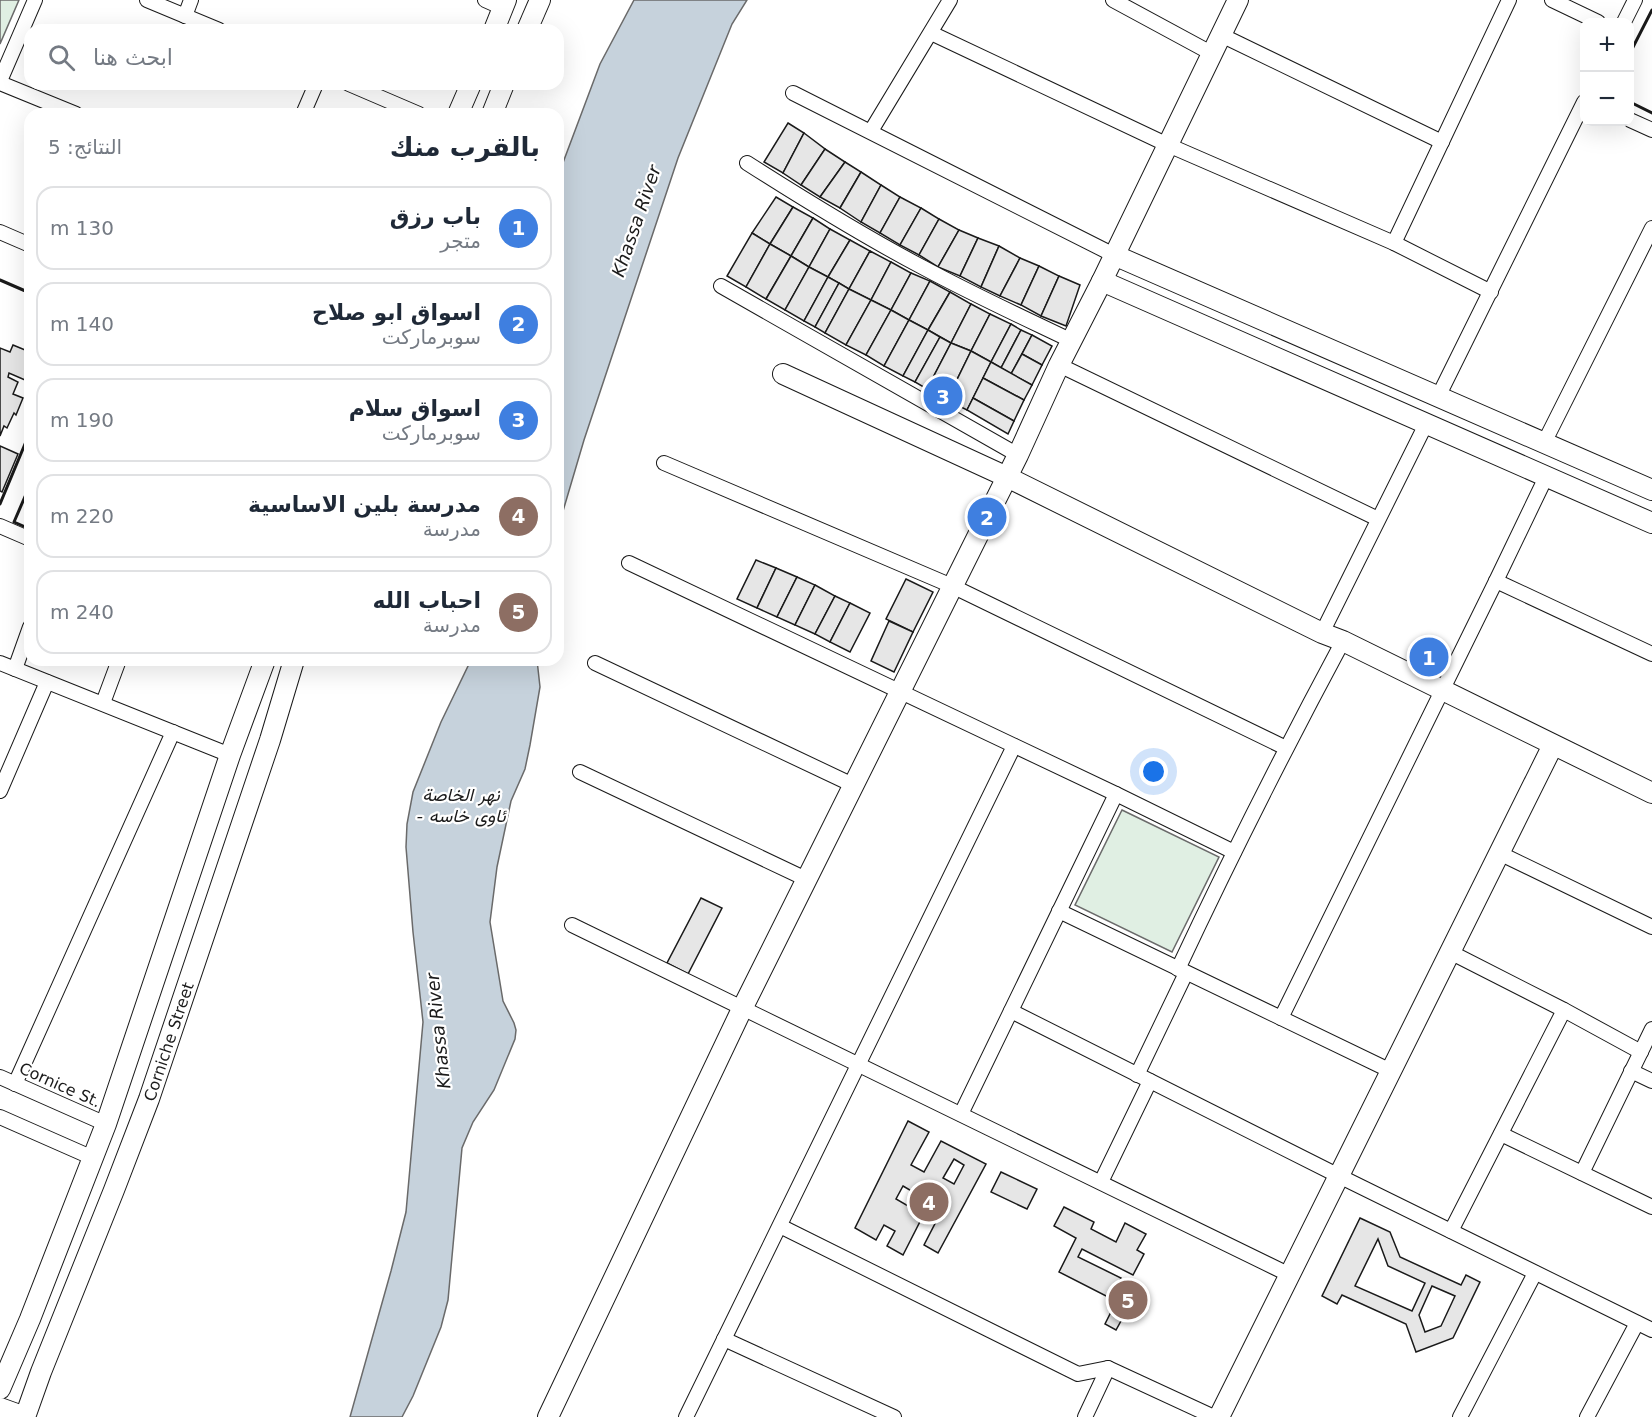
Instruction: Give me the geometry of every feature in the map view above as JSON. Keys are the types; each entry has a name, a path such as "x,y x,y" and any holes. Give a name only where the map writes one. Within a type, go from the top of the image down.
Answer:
{"street":[{"path":"24,24 34,0"},
{"path":"147,0 204,24"},
{"path":"185,16 191,0"},
{"path":"530,24 540,0"},
{"path":"871,132 950,0"},
{"path":"1113,0 1211,53"},
{"path":"548,1417 742,1009 1018,455 1059,365 1238,0"},
{"path":"1394,243 1509,0"},
{"path":"1552,0 1590,18"},
{"path":"1626,18 1635,0"},
{"path":"495,24 498,3"},
{"path":"24,24 0,82 62,108"},
{"path":"932,33 1168,145 1394,243 1491,292"},
{"path":"1221,35 1442,142"},
{"path":"306,108 313,90"},
{"path":"363,90 405,108"},
{"path":"461,108 468,90"},
{"path":"494,108 502,90"},
{"path":"793,93 1114,255 1651,488"},
{"path":"1438,397 1580,110"},
{"path":"1634,122 1652,130"},
{"path":"747,163 891,250 1072,341"},
{"path":"1544,443 1652,228"},
{"path":"0,232 24,242"},
{"path":"1102,281 1652,523"},
{"path":"721,286 1018,455"},
{"path":"1059,365 1378,519"},
{"path":"783,374 1007,477 1652,793"},
{"path":"1322,633 1425,423"},
{"path":"664,463 952,586 1286,748"},
{"path":"1595,498 1607,470"},
{"path":"1281,1018 1546,477"},
{"path":"0,526 24,536"},
{"path":"629,563 1234,852"},
{"path":"1496,581 1650,648"},
{"path":"1101,1182 1143,1078 1182,971 1234,852 1343,641"},
{"path":"15,669 24,644"},
{"path":"0,663 230,755"},
{"path":"595,663 853,785"},
{"path":"103,703 117,666"},
{"name":"Corniche Street","path":"0,1389 30,1319 106,1124 230,755 263,666"},
{"name":"Corniche Street","path":"25,1417 149,1099 270,740 292,666"},
{"path":"0,791 47,682"},
{"path":"15,1084 173,732"},
{"path":"1219,1417 1553,745"},
{"path":"686,1417 1014,746"},
{"path":"580,772 806,879"},
{"path":"961,1114 1116,794"},
{"path":"1499,853 1652,927"},
{"path":"179,907 211,916"},
{"path":"1059,911 1391,1071"},
{"path":"572,925 1290,1275"},
{"path":"1450,952 1641,1052"},
{"path":"1451,1231 1564,1010"},
{"path":"1011,1011 1652,1330"},
{"path":"1582,1173 1652,1029"},
{"path":"1631,1071 1652,1082"},
{"name":"Cornice St.","path":"0,1077 106,1124"},
{"path":"0,1117 93,1158"},
{"path":"1501,1134 1652,1207"},
{"path":"780,1226 1078,1374 1108,1368 1214,1417"},
{"path":"1460,1417 1535,1273"},
{"path":"1587,1417 1637,1323"},
{"path":"724,1339 894,1417"},
{"path":"1085,1417 1108,1368"},
{"path":"0,1408 25,1417"}],"green space":[{"path":"0,0 19,0 0,44"},
{"path":"1122,810 1219,857 1172,952 1075,905"}],"water":[{"name":"Khassa River","path":"634,0 747,0 732,24 678,158 584,440 564,508 564,160 600,64"},
{"name":"نهر الخاصة - ئاوی خاسە","path":"468,666 538,666 540,687 530,745 525,769 511,801 497,867 490,922 503,1001 514,1023 515,1039 494,1090 473,1122 462,1148 448,1300 441,1327 413,1396 402,1417 350,1417 406,1212 423,1022 406,847 407,824 413,792 441,722"}],"building":[{"path":"788,123 804,133 783,173 764,162"},
{"path":"804,133 825,149 801,185 783,173"},
{"path":"825,149 845,162 820,197 801,185"},
{"path":"845,162 861,172 840,208 820,197"},
{"path":"861,172 881,185 861,222 840,208"},
{"path":"881,185 900,197 880,233 861,222"},
{"path":"776,197 793,207 770,244 752,233"},
{"path":"900,197 921,208 900,245 880,233"},
{"path":"793,207 813,218 791,256 770,244"},
{"path":"921,208 939,219 919,255 900,245"},
{"path":"813,218 830,229 809,267 791,256"},
{"path":"939,219 959,230 938,267 919,255"},
{"path":"830,229 850,240 828,277 809,267"},
{"path":"959,230 978,238 960,276 938,267"},
{"path":"752,233 770,244 746,287 727,276"},
{"path":"978,238 999,246 981,287 960,276"},
{"path":"850,240 870,251 849,289 828,277"},
{"path":"770,244 791,256 766,299 746,287"},
{"path":"999,246 1020,258 1000,296 981,287"},
{"path":"870,251 891,262 871,300 849,289"},
{"path":"791,256 809,267 785,310 766,299"},
{"path":"1020,258 1039,266 1021,305 1000,296"},
{"path":"891,262 911,273 891,310 871,300"},
{"path":"1039,266 1059,276 1041,316 1021,305"},
{"path":"809,267 828,277 804,321 785,310"},
{"path":"911,273 930,281 909,320 891,310"},
{"path":"1059,276 1080,285 1066,326 1041,316"},
{"path":"828,277 839,283 815,327 804,321"},
{"path":"930,281 950,292 928,330 909,320"},
{"path":"839,283 849,289 825,333 815,327"},
{"path":"849,289 871,300 846,345 825,333"},
{"path":"950,292 971,304 951,343 928,330"},
{"path":"871,300 891,310 866,355 846,345"},
{"path":"971,304 990,314 971,351 951,343"},
{"path":"891,310 909,320 884,366 866,355"},
{"path":"990,314 1011,324 991,362 971,351"},
{"path":"909,320 928,330 903,376 884,366"},
{"path":"1011,324 1021,330 1001,368 991,362"},
{"path":"928,330 940,337 915,382 903,376"},
{"path":"1021,330 1032,335 1011,374 1001,368"},
{"path":"1032,335 1052,346 1042,365 1022,354"},
{"path":"940,337 951,343 927,389 915,382"},
{"path":"951,343 971,351 947,400 927,389"},
{"path":"13,345 24,350 24,380 9,373 8,377 18,382 13,394 23,398 16,415 14,413 7,428 4,426 0,436 0,348 10,352"},
{"path":"971,351 991,362 967,410 947,400"},
{"path":"1022,354 1042,365 1032,385 1011,374"},
{"path":"991,362 1032,385 1024,400 983,378"},
{"path":"983,378 1024,400 1014,421 973,398"},
{"path":"973,398 1014,421 1008,434 967,410"},
{"path":"0,446 18,454 2,492 0,491"},
{"path":"756,560 776,568 757,608 737,599"},
{"path":"776,568 797,577 777,617 757,608"},
{"path":"797,577 815,585 795,625 777,617"},
{"path":"906,579 933,592 913,632 886,619"},
{"path":"815,585 835,596 815,634 795,625"},
{"path":"835,596 850,603 830,642 815,634"},
{"path":"850,603 870,613 850,652 830,642"},
{"path":"889,621 913,632 894,672 871,661"},
{"path":"701,898 722,908 688,974 667,963"},
{"path":"908,1121 929,1132 911,1165 924,1172 941,1141 986,1164 938,1253 924,1245 943,1208 930,1202 903,1255 887,1246 895,1231 884,1225 876,1240 855,1228","holes":["954,1159 964,1165 954,1184 943,1178","903,1186 915,1193 908,1206 896,1199"]},
{"path":"1001,1172 1037,1189 1027,1209 991,1192"},
{"path":"1064,1207 1094,1222 1091,1229 1116,1242 1125,1223 1146,1234 1137,1250 1144,1254 1133,1275 1082,1249 1078,1257 1121,1278 1110,1298 1059,1272 1076,1238 1054,1226"},
{"path":"1360,1218 1390,1232 1400,1257 1461,1285 1466,1275 1480,1282 1453,1338 1416,1352 1406,1324 1342,1295 1337,1304 1322,1296","holes":["1378,1239 1388,1266 1425,1283 1412,1311 1355,1286","1432,1286 1455,1296 1441,1326 1425,1332 1419,1315"]},
{"path":"1115,1304 1127,1310 1116,1330 1105,1324"}],"wall":[{"path":"1634,45 1652,10"},
{"path":"1634,104 1652,113"},
{"path":"0,280 24,290"},
{"path":"0,504 24,446"},
{"path":"24,499 14,522 24,526"}],"place":[{"name":"اسواق سلام","path":"943,396"},
{"name":"اسواق ابو صلاح","path":"987,517"},
{"name":"باب رزق","path":"1429,657"},
{"name":"مدرسة بلين الاساسية","path":"929,1202"},
{"name":"احباب الله","path":"1128,1300"}]}
